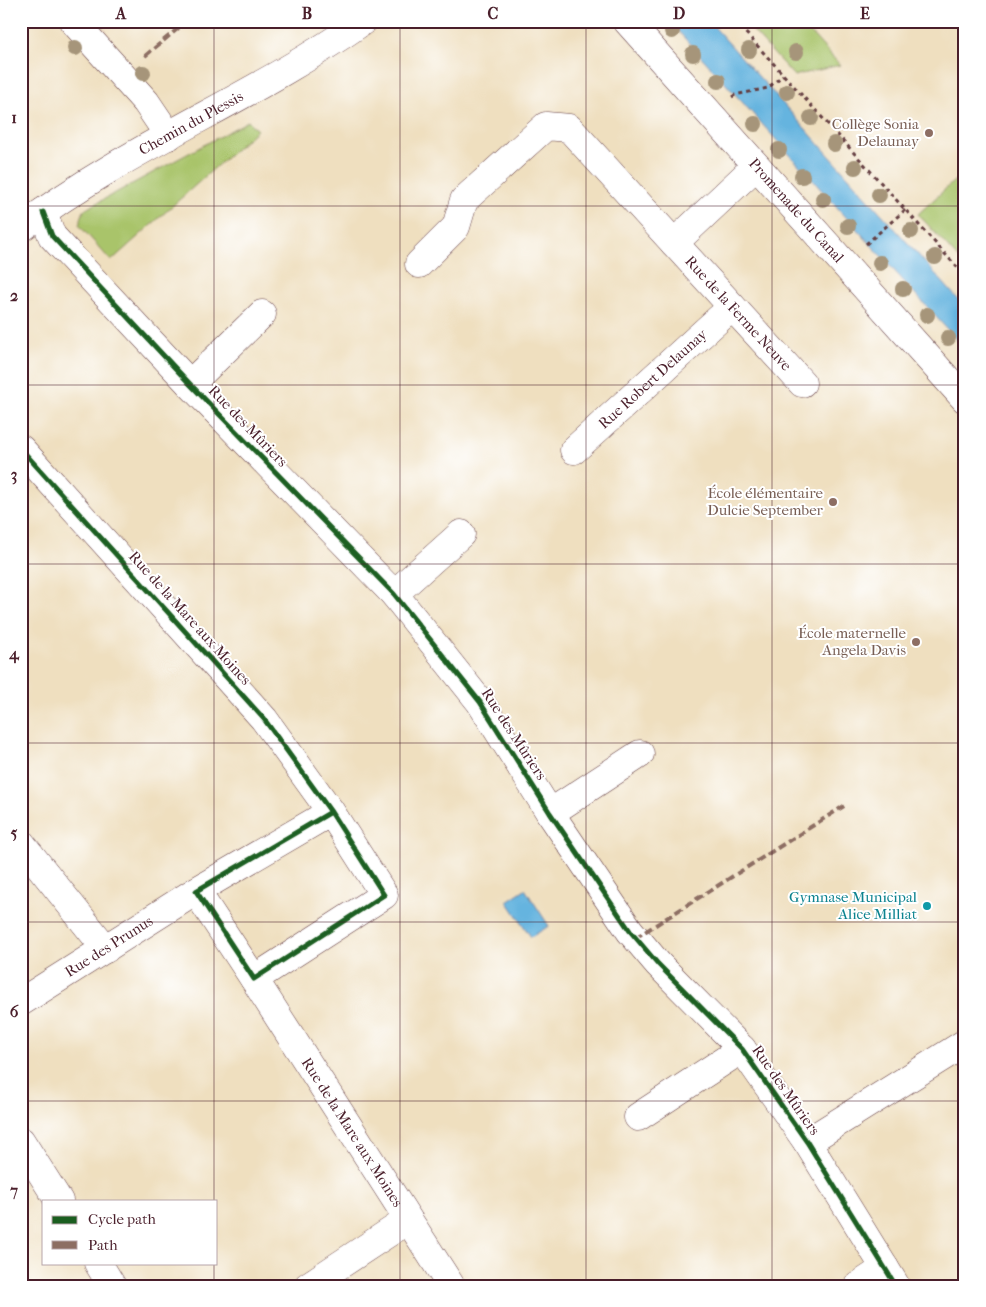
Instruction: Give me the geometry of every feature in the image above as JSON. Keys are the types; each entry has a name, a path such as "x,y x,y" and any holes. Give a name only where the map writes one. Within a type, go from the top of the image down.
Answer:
{"street":[{"path":"73,21 146,102 169,136"},
{"name":"Chemin du Plessis","path":"21,228 105,173 281,74 363,21"},
{"name":"Promenade du Canal","path":"627,21 965,399"},
{"name":"Rue de la Ferme Neuve","path":"419,264 456,227 464,200 546,126 569,128 802,383"},
{"name":"Rue de la Ferme Neuve","path":"674,243 756,166"},
{"name":"Rue des Mûriers","path":"43,212 52,236 190,384 394,594 480,702 550,814 630,932 658,964 742,1049 807,1142 891,1277 858,1286"},
{"name":"Rue Robert Delaunay","path":"574,450 732,307"},
{"name":"Rue des Mûriers","path":"190,384 262,314"},
{"name":"Rue de la Mare aux Moines","path":"21,449 264,719 331,812 384,895 254,979"},
{"path":"394,594 461,534"},
{"path":"550,814 640,754"},
{"name":"Rue des Prunus","path":"21,1002 196,891 331,812"},
{"path":"21,843 106,949"},
{"name":"Rue de la Mare aux Moines","path":"196,891 451,1286"},
{"path":"807,1142 965,1043"},
{"name":"Rue des Mûriers","path":"638,1117 742,1049"},
{"path":"21,1141 58,1200"},
{"path":"313,1285 408,1220"}],"path":[{"path":"735,21 965,276"},
{"path":"735,95 768,88 783,75"},
{"path":"868,242 905,210"}],"green space":[{"path":"744,21 800,21 840,65 794,76"},
{"path":"248,121 257,130 111,261 79,225 84,210"},
{"path":"965,171 965,266 918,214"}],"water":[{"path":"669,21 709,21 965,307 965,349"},
{"path":"525,889 549,926 531,937 507,901"}],"marked path":[{"path":"145,56 187,21"},
{"path":"635,938 844,806"}],"cycle path":[{"path":"43,212 52,236 190,384 394,594 480,702 550,813 630,931 658,964 742,1049 807,1142 896,1286"},
{"path":"21,449 264,719 331,812 384,895 254,979 196,891 331,812"}],"place":[{"name":"Collège Sonia Delaunay","path":"929,133"},
{"name":"École élémentaire Dulcie September","path":"833,502"},
{"name":"École maternelle Angela Davis","path":"916,642"},
{"name":"Gymnase Municipal Alice Milliat","path":"927,906"}]}
